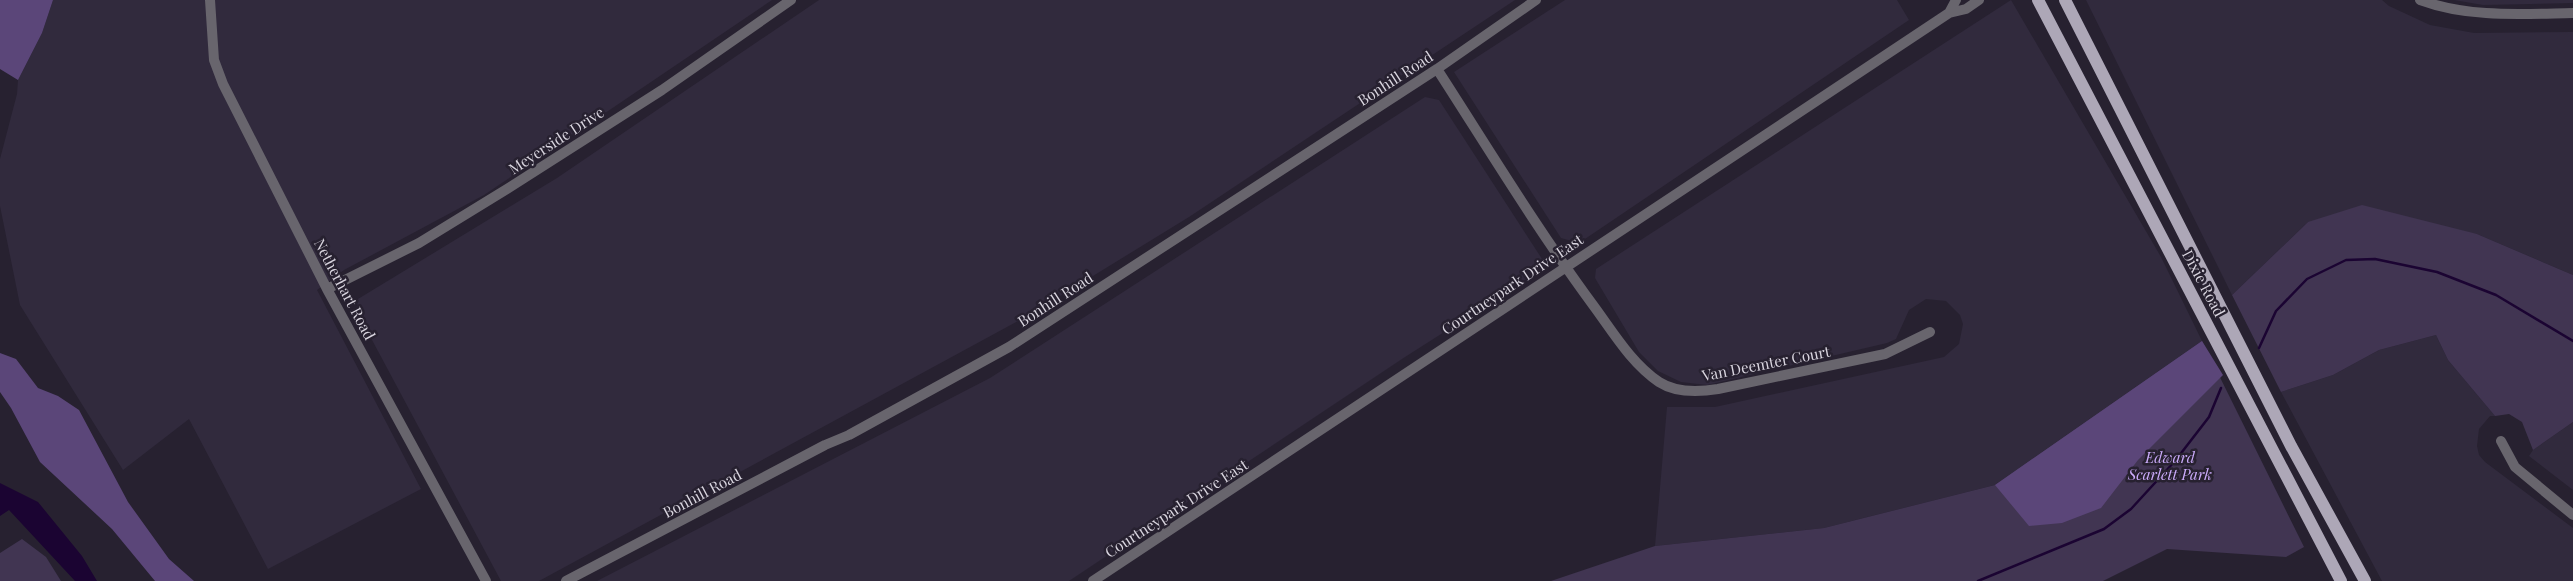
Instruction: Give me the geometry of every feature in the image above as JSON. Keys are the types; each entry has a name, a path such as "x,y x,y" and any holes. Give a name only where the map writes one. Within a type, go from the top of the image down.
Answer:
{"main road":[{"name":"Dixie Road","path":"2038,0 2341,581"},
{"name":"Dixie Road","path":"2067,3 2291,446 2365,581"},
{"path":"2215,340 2233,331"},
{"path":"2275,454 2291,446"}],"street":[{"name":"Netherhart Road","path":"210,0 214,60 223,84 328,289 486,581"},
{"name":"Meyerside Drive","path":"328,289 419,243 507,189 662,90 791,0"},
{"name":"Bonhill Road","path":"566,581 824,445 849,435 1009,347 1437,69 1536,0"},
{"path":"1950,12 1956,0"},
{"name":"Courtneypark Drive East","path":"1093,581 1376,394 1564,266 1950,12 1966,9 1979,0"},
{"path":"2420,0 2438,7 2469,12 2573,13"},
{"name":"Van Deemter Court","path":"1437,69 1564,266 1632,359 1662,384 1680,390 1701,392 1718,389 1885,354 1930,332"},
{"path":"2501,441 2515,468 2573,515"}],"shaded area":[{"path":"0,0 53,0 42,33 18,80 0,69"},
{"path":"53,0 772,0 484,195 344,270 317,290 421,489 268,569 189,419 123,470 20,305 0,206 0,159 17,94 18,80 42,33"},
{"path":"819,0 1515,0 1189,217 1031,314 539,581 501,581 356,310 358,299 557,178"},
{"path":"1565,0 1897,0 1909,20 1579,243 1561,238 1454,72"},
{"path":"2011,0 2161,257 2202,341 1995,485 1824,528 1655,546 1667,407 1715,407 1944,357 1959,344 1963,324 1960,315 1946,301 1926,299 1909,310 1896,339 1887,343 1707,385 1681,382 1658,371 1639,352 1595,278 1596,269"},
{"path":"2086,0 2382,0 2389,6 2430,25 2474,33 2573,32 2573,275 2477,234 2308,222 2232,295"},
{"path":"2454,0 2573,0 2573,3 2483,5"},
{"path":"1425,97 1439,100 1544,262 1540,271 1405,357 1069,581 597,581 990,378"},
{"path":"2436,335 2448,360 2495,416 2490,416 2479,429 2477,446 2479,455 2485,462 2573,528 2573,581 2382,581 2281,392 2333,375 2379,350"},
{"path":"2202,341 2223,375 2138,460 2101,508 2062,523 2029,526 1995,485"},
{"path":"0,353 16,359 38,388 58,396 79,410 128,502 169,559 194,581 155,581 112,529 40,462 11,408 0,392"},
{"path":"2573,422 2573,490 2529,456 2533,450"},
{"path":"0,483 38,502 82,556 97,581 75,581 9,510 0,516"}],"green space":[{"path":"2362,205 2477,234 2573,275 2573,422 2533,450 2522,422 2509,414 2495,416 2448,360 2436,335 2379,350 2333,375 2281,392 2232,295 2308,222"},
{"name":"Edward Scarlett Park","path":"2202,341 2304,547 2286,557 2167,549 2103,581 1551,581 1655,546 1824,528 1995,485"},
{"path":"22,539 46,557 61,581 0,581 0,553"}],"waterway":[{"path":"2259,348 2276,311 2307,279 2346,260 2375,259 2437,272 2496,295 2573,341"},
{"path":"1978,581 2104,529 2131,509 2175,461 2209,417 2221,388"}]}
